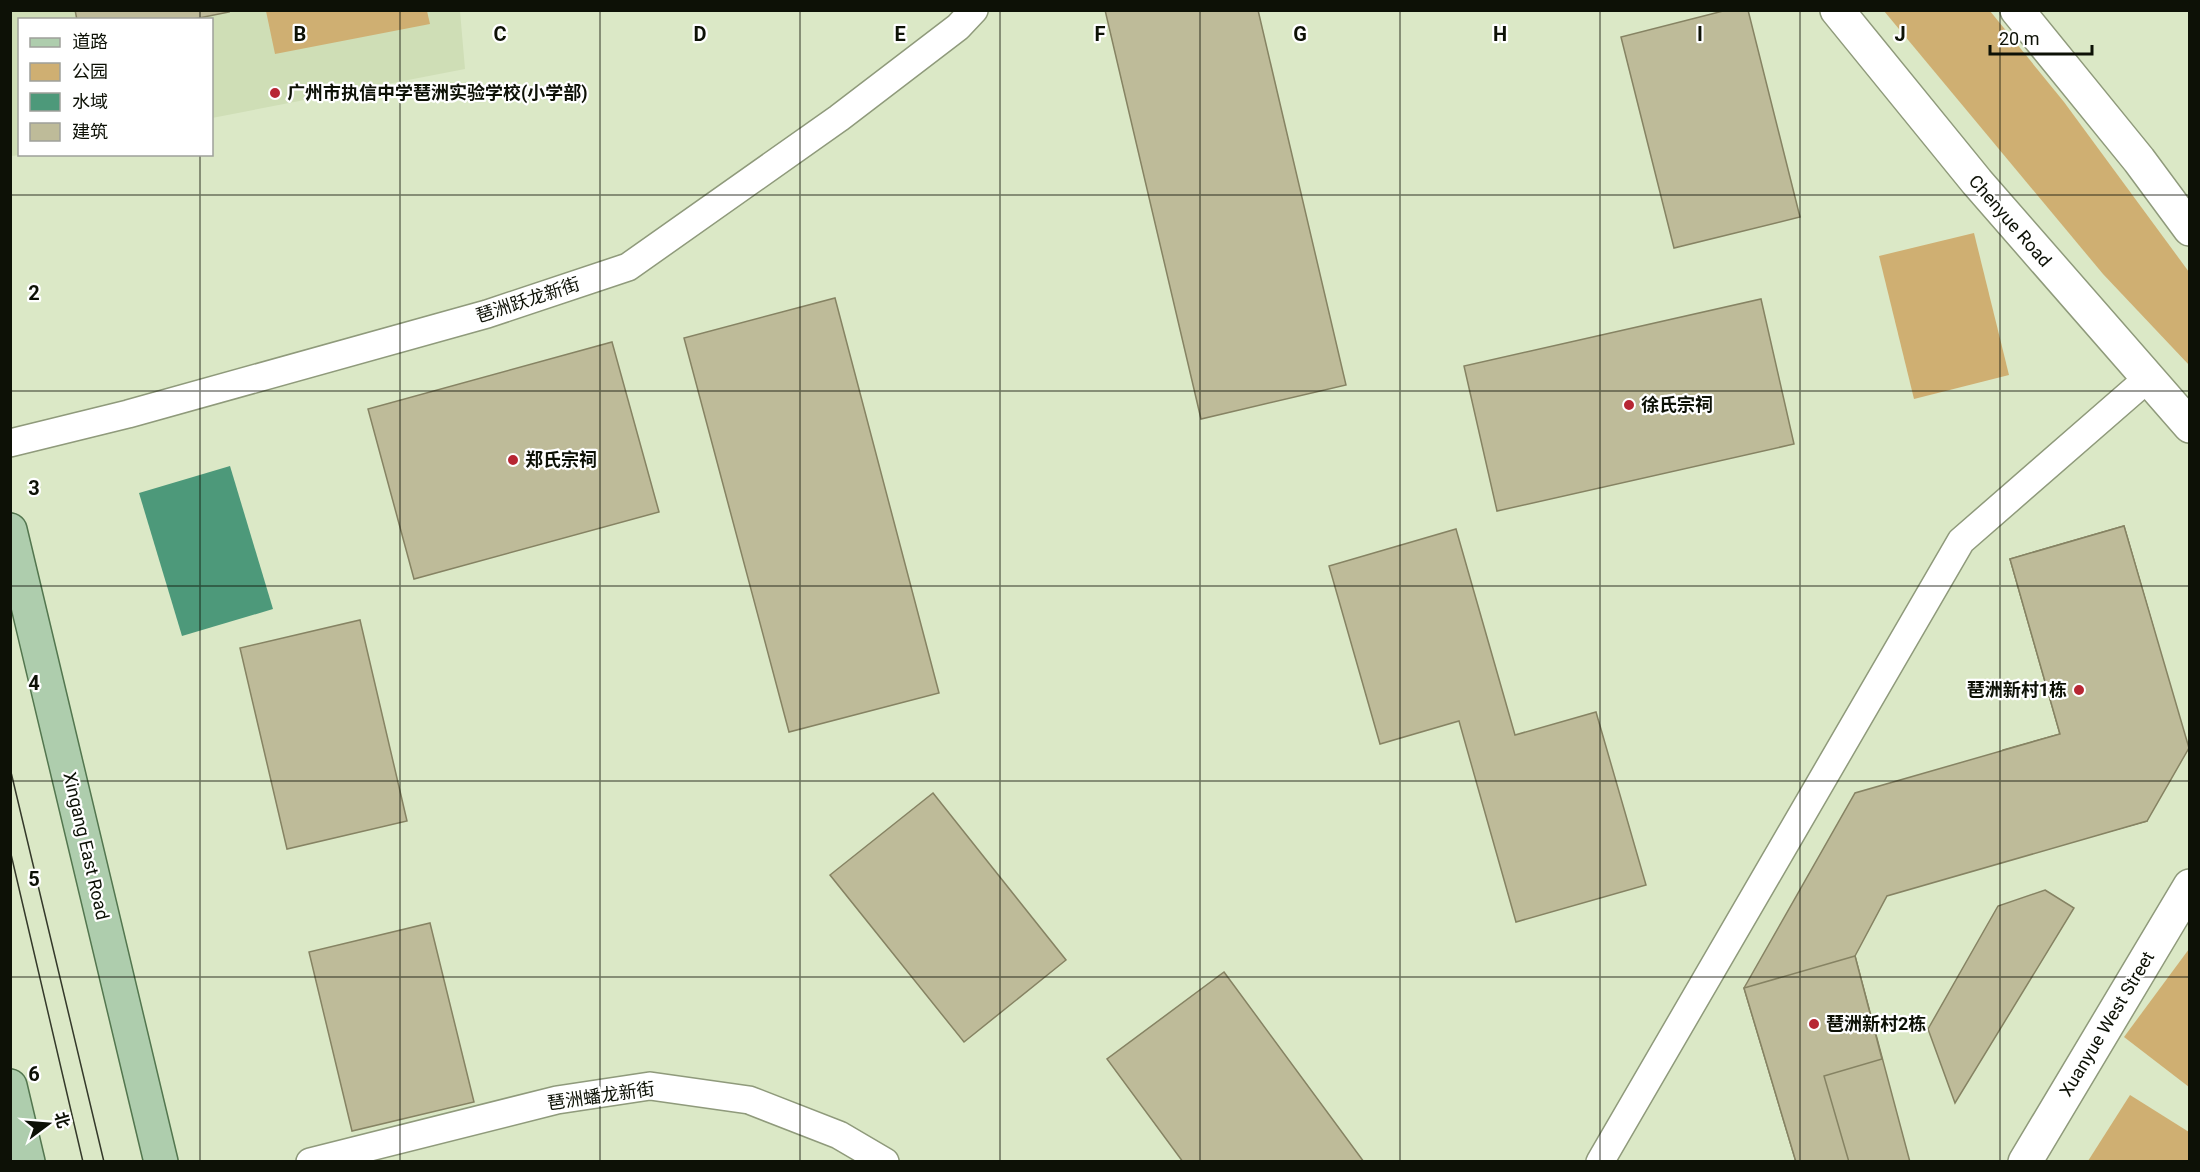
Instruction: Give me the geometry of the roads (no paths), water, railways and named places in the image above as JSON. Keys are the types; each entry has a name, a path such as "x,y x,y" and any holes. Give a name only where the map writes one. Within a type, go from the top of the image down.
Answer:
{"main road":[{"name":"Xingang East Road","path":"10,530 160,1161"},
{"path":"10,1086 28,1161"}],"street":[{"name":"琶洲跃龙新街","path":"10,443 128,414 487,314 628,267 839,118 957,27 974,10"},
{"name":"Chenyue Road","path":"1837,10 1977,182 2190,426"},
{"path":"2017,10 2139,160 2190,229"},
{"path":"1600,1161 1961,541 2147,379"},
{"name":"Xuanyue West Street","path":"2025,1161 2190,886"},
{"name":"琶洲蟠龙新街","path":"310,1161 557,1100 651,1086 749,1100 839,1135 885,1161"}],"water":[{"path":"230,466 273,609 182,636 139,493"}],"tram line":[{"path":"10,768 104,1162"},
{"path":"10,850 83,1162"}],"place":[{"name":"广州市执信中学琶洲实验学校(小学部)","path":"275,93"},
{"name":"徐氏宗祠","path":"1629,405"},
{"name":"郑氏宗祠","path":"513,460"},
{"name":"琶洲新村1栋","path":"2079,690"},
{"name":"琶洲新村2栋","path":"1814,1024"}]}
